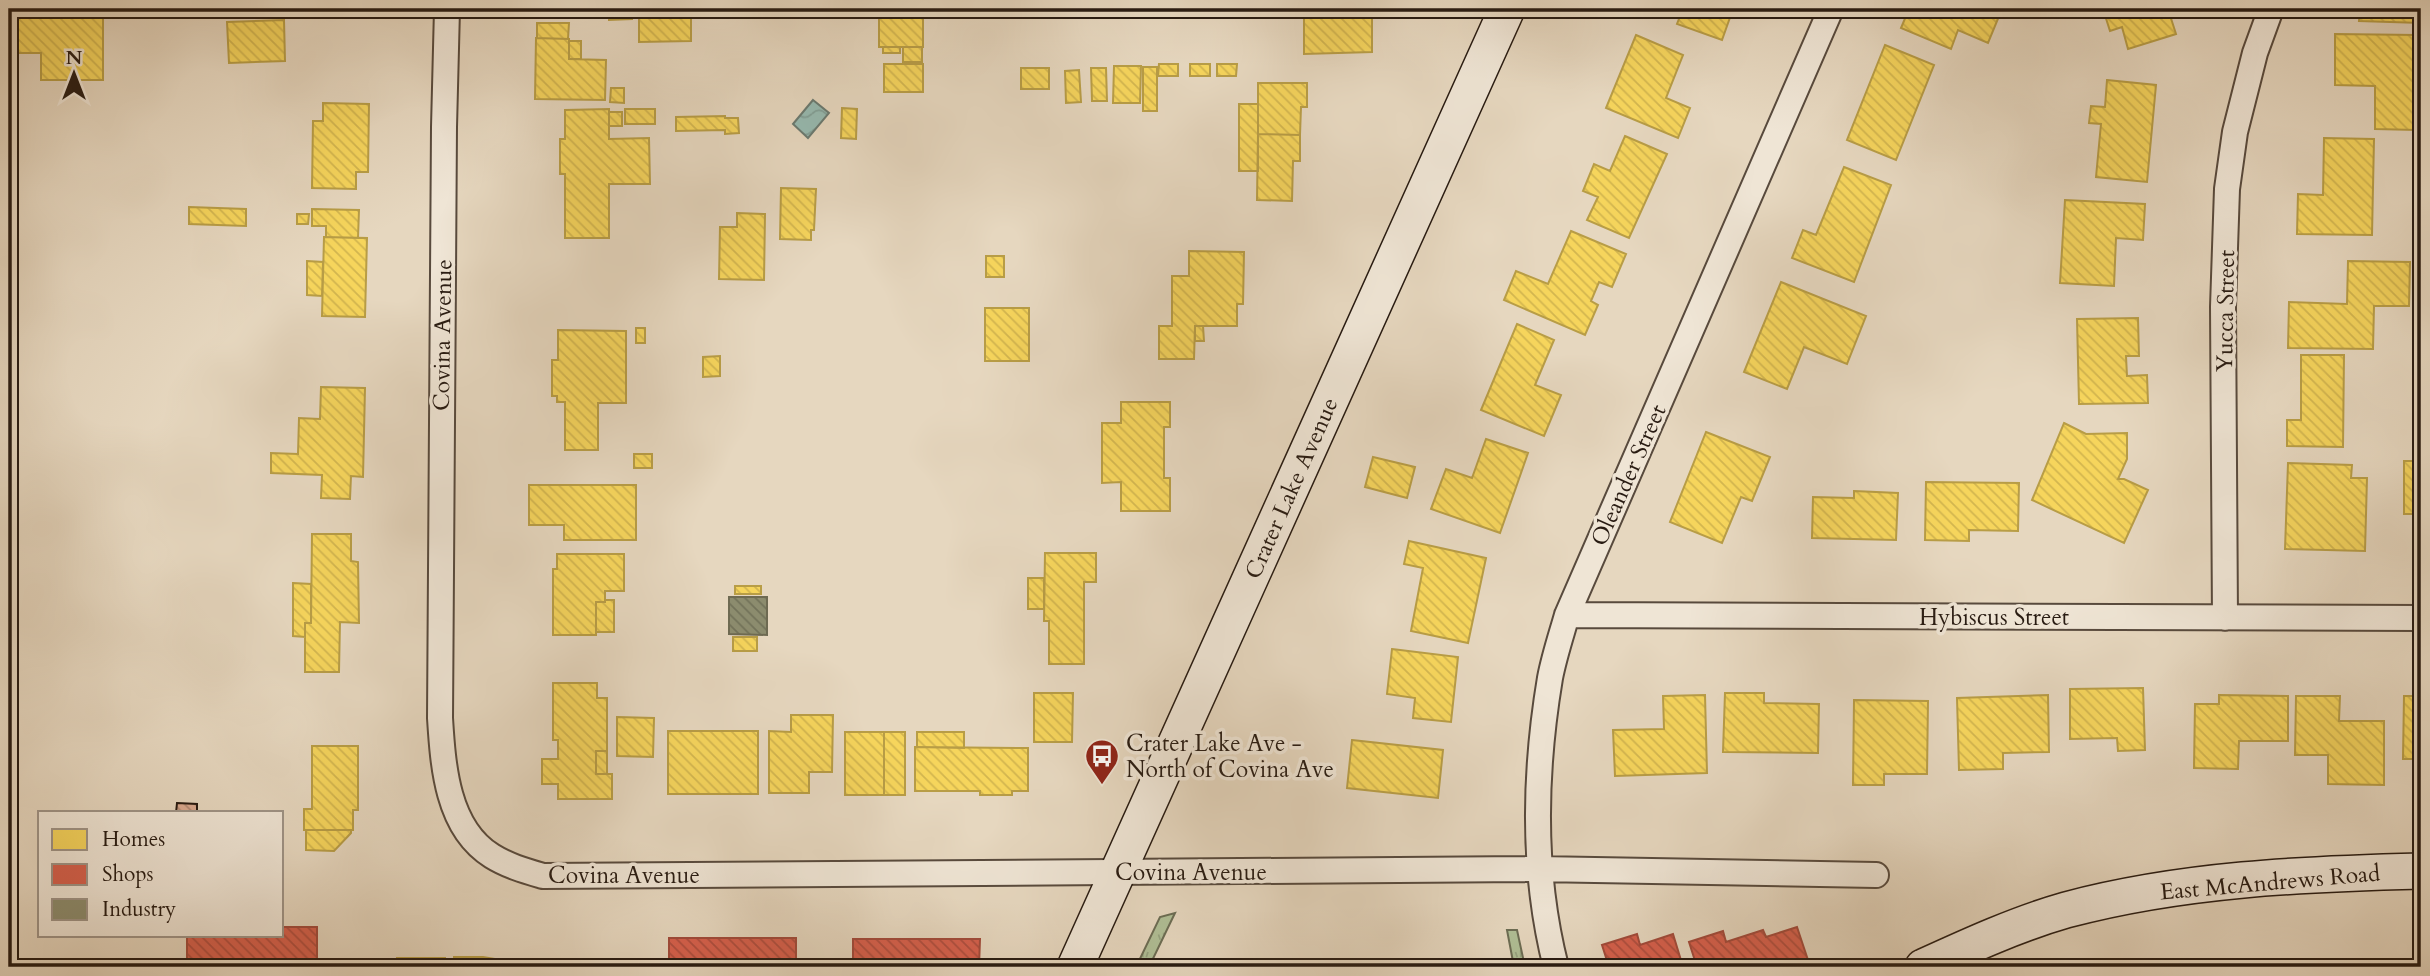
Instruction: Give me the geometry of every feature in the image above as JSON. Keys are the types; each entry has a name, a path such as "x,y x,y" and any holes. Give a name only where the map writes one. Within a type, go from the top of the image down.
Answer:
{"main road":[{"name":"Crater Lake Avenue","path":"1075,967 1507,9"},
{"name":"East McAndrews Road","path":"1923,967 1980,941 2065,911 2147,893 2226,882 2345,873 2421,872"}],"street":[{"name":"Covina Avenue","path":"447,9 443,155 440,718 442,753 457,813 471,837 491,855 518,869 543,876 1538,869 1876,875"},
{"name":"Oleander Street","path":"1556,967 1538,869 1538,805 1551,676 1567,615 1832,9"},
{"name":"Yucca Street","path":"2225,618 2223,307 2227,189 2235,132 2255,53 2271,9"},
{"name":"Hybiscus Street","path":"1567,615 2421,618"}],"green space":[{"path":"1175,913 1149,967 1136,967 1160,917"},
{"path":"1507,930 1517,930 1525,967 1514,967"}],"water":[{"path":"813,100 829,113 808,138 793,124"}],"building: Homes":[{"path":"9,9 76,9 76,15 103,15 103,80 41,80 41,53 9,53"},
{"path":"609,9 632,9 632,19 609,20"},
{"path":"639,9 714,9 714,16 691,17 691,41 639,42"},
{"path":"853,9 853,12 729,11"},
{"path":"1304,9 1372,9 1372,52 1304,54"},
{"path":"1683,9 1733,9 1722,40 1677,24"},
{"path":"1909,9 2002,9 1988,43 1958,30 1951,49 1901,28"},
{"path":"2103,9 2168,9 2176,34 2128,49 2122,27 2110,31"},
{"path":"2360,9 2421,9 2421,23 2359,21"},
{"path":"879,18 923,18 923,47 879,47"},
{"path":"284,20 285,61 229,63 227,22"},
{"path":"537,23 569,23 568,39 537,38"},
{"path":"2335,34 2417,35 2416,70 2421,71 2421,105 2417,105 2416,130 2375,129 2375,86 2335,85"},
{"path":"1636,35 1683,55 1666,98 1690,108 1678,138 1606,108"},
{"path":"536,38 569,39 569,59 606,60 605,100 535,99"},
{"path":"569,41 581,41 581,59 569,59"},
{"path":"1885,45 1934,65 1896,160 1847,140"},
{"path":"883,47 900,47 900,53 883,53"},
{"path":"903,47 922,47 922,62 903,62"},
{"path":"884,64 923,64 923,92 884,92"},
{"path":"1159,64 1178,64 1178,76 1158,76"},
{"path":"1190,64 1210,64 1210,76 1190,76"},
{"path":"1217,64 1237,64 1236,76 1217,76"},
{"path":"1114,66 1141,66 1140,103 1113,103"},
{"path":"1143,67 1157,67 1157,111 1143,111"},
{"path":"1021,68 1049,68 1049,89 1021,89"},
{"path":"1091,68 1106,68 1107,101 1092,101"},
{"path":"1079,70 1081,102 1066,103 1065,71"},
{"path":"2107,80 2156,85 2147,182 2096,177 2101,124 2089,123 2091,106 2105,107"},
{"path":"1258,83 1307,83 1307,107 1301,107 1300,135 1258,134"},
{"path":"611,88 624,88 624,103 610,102"},
{"path":"323,103 369,104 368,172 356,172 356,189 312,188 313,121 323,121"},
{"path":"1239,104 1258,104 1258,171 1239,171"},
{"path":"842,108 857,109 856,139 841,138"},
{"path":"609,109 609,139 649,138 650,184 609,184 609,238 565,238 565,174 560,174 560,139 565,139 565,110"},
{"path":"625,109 655,109 655,124 625,124"},
{"path":"609,112 622,112 622,126 609,126"},
{"path":"676,117 738,118 739,133 725,134 725,130 676,131"},
{"path":"1258,134 1300,135 1300,161 1293,161 1292,201 1257,200"},
{"path":"1625,136 1667,154 1629,238 1587,220 1598,197 1583,191 1594,164 1610,171"},
{"path":"2324,138 2374,139 2372,235 2297,234 2298,194 2323,195"},
{"path":"1844,167 1891,185 1854,282 1792,258 1803,230 1816,235"},
{"path":"781,188 816,189 811,240 780,239"},
{"path":"2065,200 2145,204 2143,240 2116,238 2114,286 2060,283"},
{"path":"189,207 246,209 246,226 189,224"},
{"path":"312,209 359,210 358,238 326,237 326,226 312,226"},
{"path":"737,213 765,214 764,280 719,279 720,227 737,227"},
{"path":"297,214 309,214 308,224 297,224"},
{"path":"1571,231 1626,254 1612,287 1599,282 1591,301 1598,305 1585,335 1504,300 1516,271 1548,284"},
{"path":"324,237 367,238 365,317 322,316"},
{"path":"1189,251 1244,252 1243,304 1237,304 1237,326 1195,326 1194,359 1159,359 1159,326 1172,326 1172,276 1189,276"},
{"path":"986,256 1004,256 1004,277 986,277"},
{"path":"307,261 323,262 322,296 307,295"},
{"path":"2348,261 2410,262 2409,306 2374,306 2373,349 2288,348 2289,302 2347,304"},
{"path":"1781,282 1866,316 1847,364 1804,347 1787,389 1744,372"},
{"path":"985,308 1029,308 1029,361 985,361"},
{"path":"2138,318 2139,356 2126,356 2127,376 2147,375 2148,403 2079,404 2077,319"},
{"path":"1517,324 1554,340 1535,385 1561,395 1544,436 1481,410"},
{"path":"1195,326 1203,326 1204,341 1195,341"},
{"path":"636,328 645,328 645,343 636,343"},
{"path":"558,330 626,331 626,403 598,403 598,450 565,450 565,402 557,402 557,396 552,396 552,360 558,360"},
{"path":"2301,355 2344,355 2343,447 2287,446 2287,420 2301,420"},
{"path":"720,356 720,376 703,377 703,357"},
{"path":"321,387 365,388 363,477 351,476 350,499 321,498 322,475 271,473 271,453 298,454 299,418 320,419"},
{"path":"1121,402 1170,402 1170,427 1164,427 1164,478 1170,478 1170,511 1121,511 1121,482 1102,483 1102,423 1121,423"},
{"path":"2064,423 2086,434 2127,433 2127,459 2118,479 2148,490 2124,543 2032,500"},
{"path":"1706,432 1770,457 1752,501 1741,497 1722,543 1670,522"},
{"path":"1486,439 1528,453 1500,533 1431,509 1446,469 1472,478"},
{"path":"634,454 652,454 652,468 634,468"},
{"path":"1373,457 1415,467 1407,498 1365,487"},
{"path":"2404,461 2421,461 2421,514 2404,514"},
{"path":"2288,463 2352,465 2351,478 2367,478 2365,551 2285,549"},
{"path":"1926,482 2019,483 2018,531 1969,530 1969,541 1925,540"},
{"path":"529,485 636,485 636,540 564,540 564,525 529,525"},
{"path":"1854,491 1898,493 1896,540 1812,538 1813,497 1854,498"},
{"path":"312,534 351,534 351,561 358,562 359,623 340,622 339,672 305,672 305,623 311,623"},
{"path":"1409,541 1486,558 1468,643 1411,631 1423,568 1404,564"},
{"path":"1045,553 1096,553 1096,582 1084,582 1084,664 1049,664 1049,621 1044,621"},
{"path":"557,554 624,554 624,591 605,591 605,602 596,602 596,635 553,635 553,569 557,569"},
{"path":"1028,578 1044,578 1044,609 1028,609"},
{"path":"293,583 311,584 311,623 305,623 305,637 293,636"},
{"path":"735,586 761,586 761,594 735,594"},
{"path":"614,600 614,632 596,632 596,602"},
{"path":"733,637 757,637 757,651 733,651"},
{"path":"1392,649 1458,657 1451,722 1413,718 1415,698 1387,694"},
{"path":"553,683 597,683 597,698 607,698 607,751 596,751 596,774 612,774 612,799 558,799 558,784 542,784 542,759 558,759 558,740 553,740"},
{"path":"2143,688 2145,750 2118,751 2117,738 2070,739 2070,689"},
{"path":"1034,693 1073,693 1072,742 1034,742"},
{"path":"1725,693 1764,693 1764,703 1819,704 1818,753 1723,752"},
{"path":"1705,695 1707,773 1615,776 1613,730 1664,729 1663,696"},
{"path":"2048,695 2049,752 2003,753 2003,769 1959,770 1957,698"},
{"path":"2219,695 2288,696 2288,741 2239,741 2238,769 2194,768 2195,704 2219,704"},
{"path":"2296,696 2340,696 2339,721 2384,721 2384,785 2328,784 2328,755 2295,755"},
{"path":"2404,696 2421,696 2421,759 2403,759"},
{"path":"1854,700 1928,701 1927,774 1884,774 1884,785 1853,785"},
{"path":"791,715 833,715 832,772 809,772 809,793 769,793 769,731 791,732"},
{"path":"617,717 654,718 653,757 617,756"},
{"path":"668,731 758,731 758,794 668,794"},
{"path":"845,732 884,732 884,795 845,795"},
{"path":"884,732 905,732 905,795 884,795"},
{"path":"917,732 964,732 964,748 917,747"},
{"path":"1352,740 1443,750 1438,798 1347,788"},
{"path":"312,746 358,746 358,810 353,810 353,830 304,830 304,809 312,809"},
{"path":"915,747 1028,748 1028,791 1012,791 1012,795 980,795 980,791 915,791"},
{"path":"596,751 607,751 607,774 596,774"},
{"path":"306,830 351,830 351,833 334,851 306,850"},
{"path":"454,957 483,957 543,967 454,967"},
{"path":"397,958 445,958 445,967 397,967"}],"building: Shops":[{"path":"284,927 317,927 317,967 187,967 187,937 284,937"},
{"path":"1797,927 1808,960 1786,967 1697,967 1689,942 1723,931 1726,942 1763,930 1766,937"},
{"path":"1637,934 1640,945 1673,934 1683,967 1609,967 1602,945"},
{"path":"669,938 796,938 796,961 853,961 853,939 980,939 979,967 669,967"},
{"path":"1373,961 1388,961 1388,965 1399,967 1343,967 1373,965"}],"building: Industry":[{"path":"729,597 767,597 767,635 729,634"}],"building: Other":[{"path":"177,803 197,804 197,811 176,811"}],"place":[{"name":"Crater Lake Ave - North of Covina Ave","path":"1102,786"}]}
